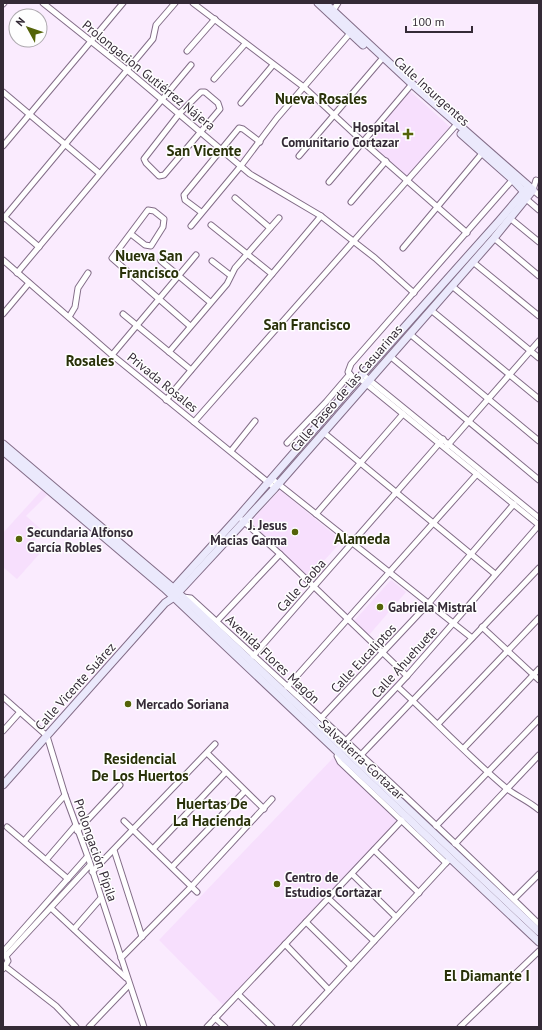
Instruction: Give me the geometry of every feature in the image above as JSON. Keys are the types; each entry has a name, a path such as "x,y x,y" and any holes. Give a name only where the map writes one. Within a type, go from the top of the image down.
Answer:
{"main road":[{"name":"Calle Insurgentes","path":"318,3 329,7 381,60 411,85"},
{"name":"Calle Insurgentes","path":"352,31 515,178 529,194"},
{"name":"Calle Paseo de las Casuarinas","path":"241,519 276,486 511,219 529,194"},
{"name":"Calle Paseo de las Casuarinas","path":"176,594 241,519 355,376 529,194"},
{"path":"3,444 176,594"},
{"path":"3,451 176,594"},
{"name":"Calle Vicente Suárez","path":"3,785 165,603 176,594"},
{"name":"Salvatierra-Cortazar","path":"176,594 345,749 539,932"},
{"name":"Salvatierra-Cortazar","path":"356,760 399,814 448,861 539,942"}],"street":[{"name":"Prolongacion Gutiérrez Nájera","path":"43,3 201,131 240,166 256,178 321,216 354,241 414,293"},
{"path":"3,146 123,3"},
{"path":"39,247 4,217 153,39 156,25 174,3"},
{"path":"193,3 245,44 305,88 362,141 467,233"},
{"path":"329,7 338,3"},
{"path":"187,51 215,19"},
{"path":"191,226 260,142 277,118 305,88 352,31"},
{"path":"214,79 245,44"},
{"path":"299,156 381,60"},
{"path":"17,272 191,65"},
{"path":"241,103 273,65"},
{"path":"329,182 362,141 411,85"},
{"path":"3,92 99,173"},
{"path":"201,92 205,92 218,103 220,109 201,131 164,175 159,176 146,163 144,158 179,114 201,92"},
{"path":"194,422 408,181 455,125"},
{"path":"201,212 185,200 184,195 220,148 239,128 243,129 260,142"},
{"path":"403,248 484,151"},
{"path":"351,202 386,161"},
{"path":"515,178 348,369 355,376 367,382 539,518"},
{"path":"538,179 529,194 539,210"},
{"path":"235,198 270,228"},
{"path":"131,234 144,245 152,246 165,221 154,211 148,210 131,234 113,254 113,259 190,326"},
{"path":"166,400 321,216"},
{"path":"169,352 210,302 227,284 230,276 248,253 279,218"},
{"path":"511,219 539,242"},
{"path":"211,225 248,253 272,274"},
{"path":"494,238 539,276"},
{"path":"112,355 196,255"},
{"name":"Privada Rosales","path":"3,260 166,400 276,486 316,514 472,638"},
{"path":"161,261 210,302"},
{"path":"212,261 230,276"},
{"path":"473,262 539,316"},
{"path":"69,317 75,307 78,288 88,273"},
{"path":"3,314 29,283"},
{"path":"452,286 539,358"},
{"path":"431,310 539,399"},
{"path":"123,314 191,370"},
{"path":"410,334 539,441"},
{"path":"447,446 467,421 539,341"},
{"path":"390,356 539,480"},
{"path":"287,443 326,402 355,376"},
{"path":"367,382 403,414 442,442"},
{"path":"316,514 403,414"},
{"path":"231,451 255,422"},
{"path":"323,432 495,574"},
{"name":"Calle Caoba","path":"253,656 442,442"},
{"path":"447,446 477,474 539,525"},
{"path":"287,687 477,474"},
{"name":"Calle Eucaliptos","path":"321,718 428,604 514,504"},
{"path":"241,519 280,554 407,676"},
{"name":"Calle Ahuehuete","path":"345,749 539,525"},
{"path":"217,621 280,554"},
{"path":"356,760 539,568"},
{"name":"Avenida Flores Magón","path":"176,594 191,598 217,621 321,718 345,749 356,760 436,826 539,924"},
{"path":"438,724 539,618"},
{"path":"482,627 539,680"},
{"path":"464,748 539,669"},
{"path":"398,687 507,789 526,799 539,810"},
{"path":"3,697 47,736"},
{"path":"3,732 20,712"},
{"path":"436,826 487,771 539,719"},
{"name":"Prolongación Pípila","path":"47,736 65,795 144,1027"},
{"path":"92,872 215,744"},
{"path":"294,1027 448,861 402,820 399,814 340,762 337,758 345,749"},
{"path":"207,753 244,792 264,809"},
{"path":"455,844 539,755"},
{"path":"153,848 225,773"},
{"path":"46,860 120,785"},
{"path":"172,867 244,792"},
{"path":"25,840 65,795"},
{"path":"121,958 192,887 272,799"},
{"path":"207,1027 402,820"},
{"path":"124,821 198,892"},
{"path":"8,827 25,840 68,879"},
{"path":"114,850 142,937"},
{"path":"374,850 419,893"},
{"path":"4,953 87,857"},
{"path":"4,953 51,908 90,865"},
{"path":"352,874 396,917"},
{"path":"514,899 539,874"},
{"path":"74,929 101,898"},
{"path":"329,899 374,942"},
{"path":"51,908 127,978"},
{"path":"306,922 351,966"},
{"path":"285,944 329,990"},
{"path":"460,1027 539,951"},
{"path":"4,953 8,961 4,968 56,1006 76,1027"},
{"path":"89,1027 129,985"},
{"path":"238,994 272,1027"},
{"path":"215,1018 225,1027"}],"shaded area":[{"name":"Hospital Comunitario Cortazar","path":"410,91 450,127 407,177 366,141"},
{"name":"Secundaria Alfonso García Robles","path":"42,490 47,495 26,516 43,531 31,544 41,552 17,579 3,567 3,533"},
{"name":"J. Jesus Macias Garma","path":"280,490 342,541 321,564 326,569 314,582 250,522"},
{"name":"Gabriela Mistral","path":"391,580 406,592 369,635 354,621"},
{"name":"Centro de Estudios Cortazar","path":"333,758 399,820 352,874 223,1005 159,940"}],"place":[{"name":"Hospital Comunitario Cortazar","path":"408,134"},
{"name":"J. Jesus Macias Garma","path":"295,532"},
{"name":"Secundaria Alfonso García Robles","path":"19,539"},
{"name":"Gabriela Mistral","path":"380,607"},
{"name":"Mercado Soriana","path":"128,704"},
{"name":"Centro de Estudios Cortazar","path":"277,884"}],"district":[{"name":"Nueva Rosales","path":"321,99"},
{"name":"San Vicente","path":"204,151"},
{"name":"Nueva San Francisco","path":"149,264"},
{"name":"San Francisco","path":"307,325"},
{"name":"Rosales","path":"90,361"},
{"name":"Alameda","path":"362,539"},
{"name":"Residencial De Los Huertos","path":"140,768"},
{"name":"Huertas De La Hacienda","path":"212,812"},
{"name":"El Diamante I","path":"487,976"}]}
